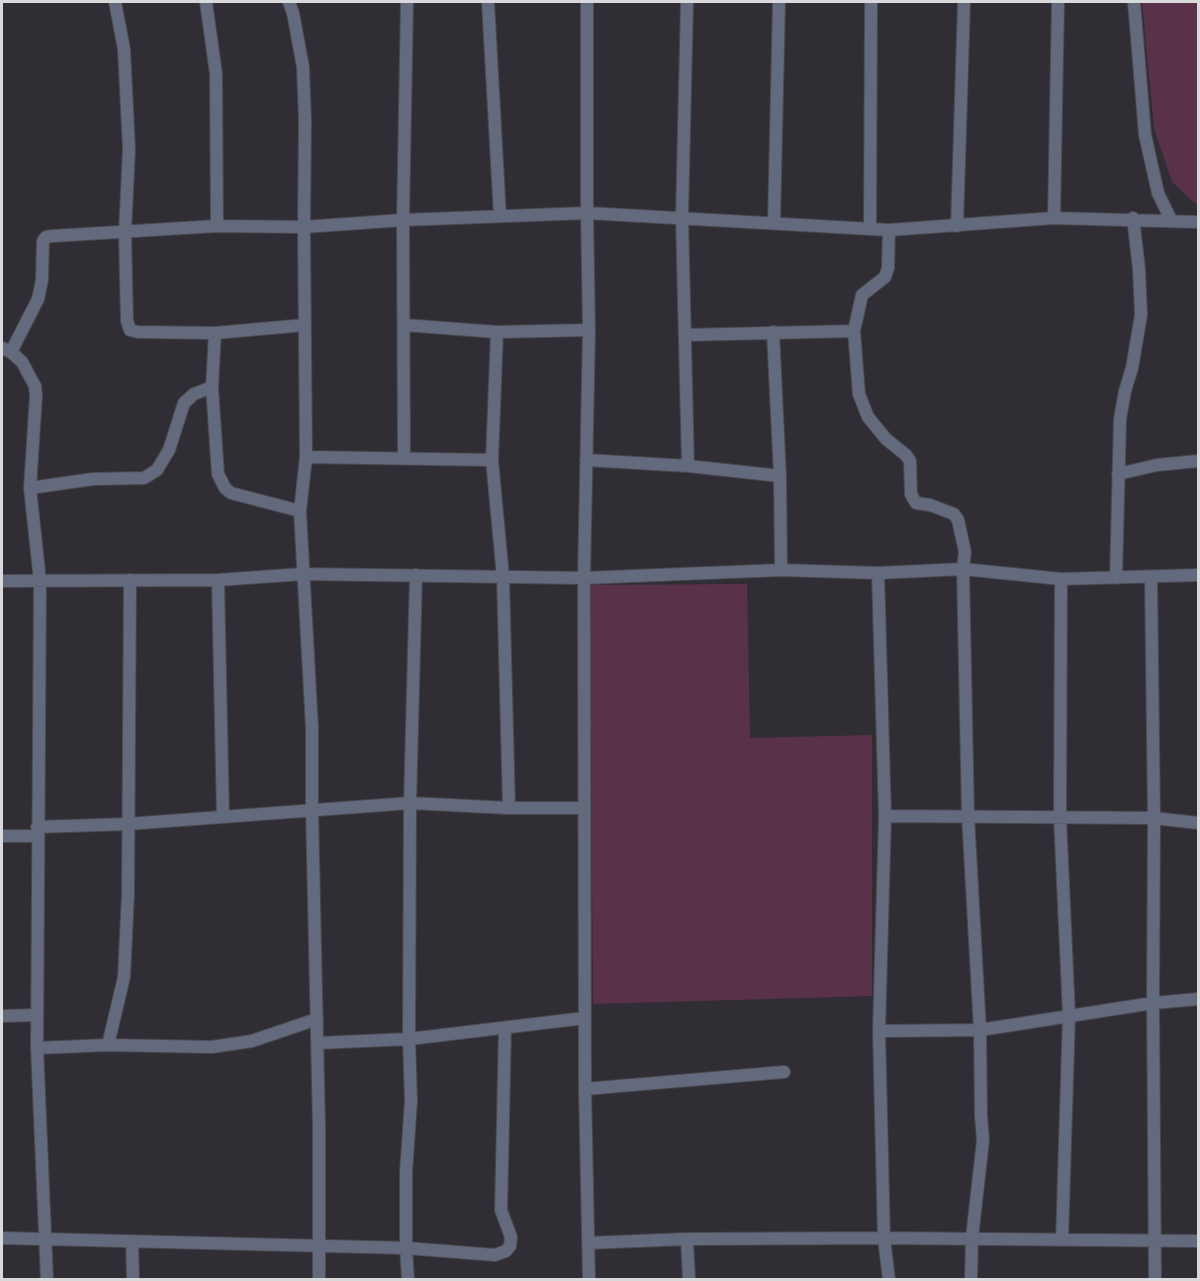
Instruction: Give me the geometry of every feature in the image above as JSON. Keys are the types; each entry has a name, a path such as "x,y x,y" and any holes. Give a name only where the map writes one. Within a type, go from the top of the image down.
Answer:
{"street":[{"path":"116,2 124,49 129,148 125,233 127,321 130,330 215,333 305,325"},
{"path":"206,2 216,74 218,226"},
{"path":"289,2 303,67 305,121 306,457 300,511 312,728 320,1280"},
{"path":"404,458 403,220 406,2"},
{"path":"488,2 500,216"},
{"path":"586,2 586,213 589,330 584,578 584,808 585,1089 589,1280"},
{"path":"687,2 682,217 688,466"},
{"path":"774,222 779,2"},
{"path":"870,228 871,2"},
{"path":"957,226 964,2"},
{"path":"1054,218 1058,2"},
{"path":"1134,2 1145,135 1158,193 1171,220"},
{"path":"47,1280 37,1048 40,581 30,488 36,395 31,377 22,362 6,350 38,299 46,237 218,226 304,227 403,220 586,213 889,230 1054,218 1198,222"},
{"path":"1116,578 1120,419 1141,315 1139,269 1133,219"},
{"path":"889,230 888,268 885,277 862,295 854,331 859,394 862,406 876,427 910,461 913,498 916,502 954,514 958,520 965,552 963,569 968,816 980,1030 983,1140 972,1238 971,1280"},
{"path":"404,325 497,332 589,330"},
{"path":"685,335 854,331"},
{"path":"497,332 492,459 503,577 509,808"},
{"path":"773,332 780,476 781,570"},
{"path":"215,333 212,387 218,474 231,494 300,511"},
{"path":"30,488 93,479 144,478 157,470 169,450 184,403 194,394 212,387"},
{"path":"306,457 492,459"},
{"path":"586,460 688,466 780,476"},
{"path":"1118,474 1157,465 1198,462"},
{"path":"2,581 218,580 303,574 584,578 781,570 878,573 963,569 1061,579 1198,575"},
{"path":"878,573 885,816 879,1031 884,1238 889,1280"},
{"path":"408,1280 406,1172 411,1101 410,803 416,576"},
{"path":"1151,578 1155,1280"},
{"path":"1061,579 1060,817 1069,1015 1062,1240"},
{"path":"108,1045 124,977 128,894 130,580"},
{"path":"218,580 222,817"},
{"path":"2,836 128,824 410,803 509,808 584,808"},
{"path":"885,816 1154,818 1198,823"},
{"path":"879,1031 980,1030 1153,1003 1198,999"},
{"path":"2,1016 37,1015"},
{"path":"318,1042 409,1039 585,1018"},
{"path":"37,1048 108,1045 212,1047 252,1041 317,1019"},
{"path":"2,1238 406,1248 495,1256 506,1251 510,1246 511,1237 501,1210 505,1029"},
{"path":"585,1089 784,1072"},
{"path":"588,1244 687,1239 884,1238 1198,1241"},
{"path":"687,1239 689,1280"},
{"path":"132,1242 133,1280"}],"shaded area":[{"path":"1142,2 1198,2 1198,206 1172,182 1154,128"},
{"path":"747,584 750,738 872,735 872,996 593,1004 590,585"}]}
